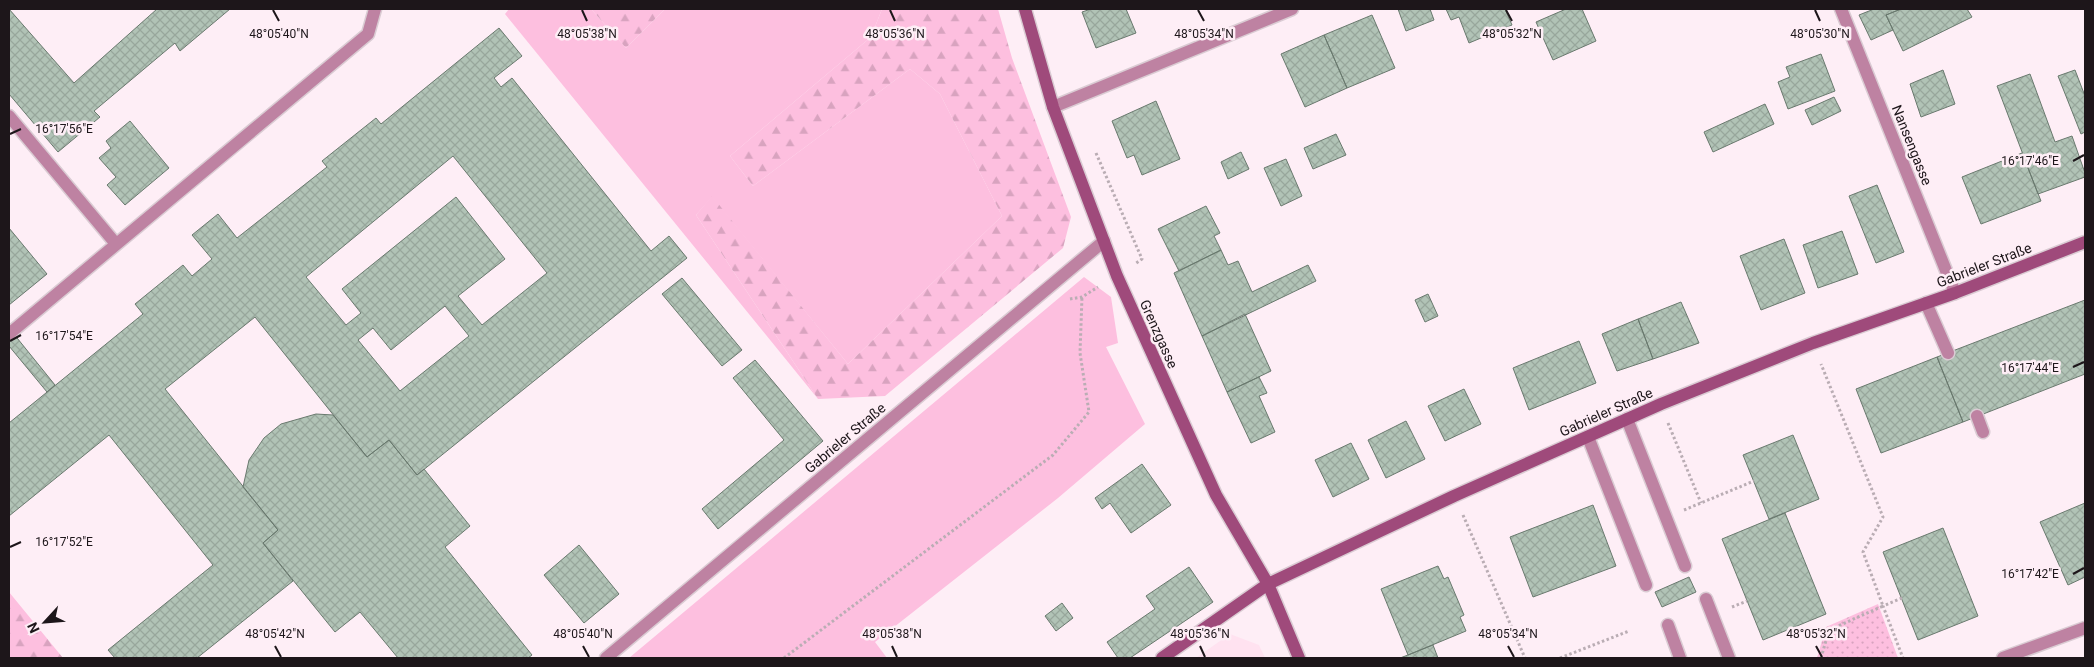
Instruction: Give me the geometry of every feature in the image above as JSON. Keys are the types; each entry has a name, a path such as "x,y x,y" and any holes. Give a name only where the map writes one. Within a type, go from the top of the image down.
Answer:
{"street":[{"path":"9,334 368,34 375,9"},
{"name":"Grenzgasse","path":"1025,9 1053,107 1141,332 1216,495 1268,584 1300,658"},
{"path":"1053,107 1292,9"},
{"name":"Nansengasse","path":"1840,9 1955,293"},
{"path":"9,116 116,244"},
{"name":"Gabrieler Straße","path":"606,658 1104,241"},
{"name":"Gabrieler Straße","path":"1162,658 1268,584 1454,496 1661,404 1813,343 1955,293 2085,242"},
{"path":"1926,303 1948,352"},
{"path":"1977,416 1984,432"},
{"path":"1627,419 1685,566"},
{"path":"1588,437 1646,585"},
{"path":"1706,599 1729,658"},
{"path":"1668,625 1680,658"},
{"path":"2003,658 2085,628"}],"path":[{"path":"1096,152 1142,259"},
{"path":"784,658 1053,455 1089,412 1080,353 1082,297"},
{"path":"1813,343 1883,517 1863,552 1903,658"},
{"path":"1661,404 1701,504"},
{"path":"1685,520 1682,511 1754,481"},
{"path":"1454,496 1525,658"},
{"path":"1821,658 1829,630 1902,598"},
{"path":"1560,658 1630,631"}],"shaded area":[{"path":"1230,634 1259,645 1265,658 1196,658"}],"green space":[{"path":"509,9 591,9 626,48 665,9 882,9 871,37 730,156 753,186 910,69 940,94 1002,216 848,364 712,197 696,215 818,399 505,14"},
{"path":"591,9 665,9 626,48"},
{"path":"882,9 998,9 1012,58 1071,217 1063,248 885,396 818,399 696,215 712,196 848,364 1002,216 940,94 910,69 753,186 730,156 871,37"},
{"path":"1084,277 1111,297 1118,343 1106,347 1145,424 1058,498 875,642 887,658 629,658"},
{"path":"9,592 63,658 9,658"},
{"path":"1878,604 1898,658 1817,658 1826,627"}],"building":[{"path":"9,9 74,83 157,9 230,9 180,51 175,43 94,111 100,117 58,152 9,94"},
{"path":"1091,9 1126,9 1136,33 1096,48 1082,12"},
{"path":"1398,9 1430,9 1434,20 1406,31"},
{"path":"1446,9 1505,9 1512,25 1469,43 1459,17 1451,20"},
{"path":"1566,9 1582,9 1596,41 1553,60 1536,22"},
{"path":"1874,9 1901,9 1886,15 1893,30 1871,40 1859,15"},
{"path":"1901,9 1967,9 1972,17 1903,51 1886,15"},
{"path":"1372,15 1395,68 1347,88 1324,35"},
{"path":"499,28 522,56 494,78 501,87 512,78 651,251 669,236 687,258 417,475 389,440 367,457 255,317 165,389 278,530 263,543 293,581 197,658 115,658 108,650 213,565 109,435 9,516 9,423 143,314 135,304 183,265 192,276 212,259 192,235 218,214 237,238 327,167 322,161 376,118 381,124","holes":["453,156 547,273 482,325 458,296 505,259 456,197 342,289 361,313 346,325 306,277","445,306 469,336 400,391 358,340 373,328 391,350"]},
{"path":"1324,35 1347,88 1305,107 1281,54"},
{"path":"1821,54 1835,91 1788,109 1778,82 1790,77 1786,67"},
{"path":"1943,70 1955,104 1921,117 1910,84"},
{"path":"2075,70 2085,96 2085,132 2081,134 2058,76"},
{"path":"2030,74 2055,142 2072,136 2085,173 2085,177 2038,194 1997,86"},
{"path":"1834,97 1841,111 1812,125 1805,110"},
{"path":"1156,101 1180,159 1142,175 1134,155 1127,158 1112,121"},
{"path":"1765,104 1774,124 1713,152 1704,132"},
{"path":"130,121 169,168 125,205 107,185 116,177 99,158 111,148 106,141"},
{"path":"1336,134 1346,155 1313,169 1304,148"},
{"path":"1241,152 1249,169 1228,179 1221,162"},
{"path":"2022,153 2041,201 1981,224 1962,177"},
{"path":"1286,159 1302,196 1281,206 1264,168"},
{"path":"1877,185 1904,252 1876,263 1849,196"},
{"path":"1206,206 1220,233 1214,236 1221,250 1179,271 1158,229"},
{"path":"9,228 47,274 9,305"},
{"path":"1842,231 1858,274 1818,288 1803,245"},
{"path":"1784,239 1805,293 1761,310 1740,256"},
{"path":"1221,250 1228,265 1238,261 1252,292 1308,265 1316,281 1202,336 1174,273"},
{"path":"682,278 742,350 722,366 662,294"},
{"path":"1428,294 1438,316 1425,322 1415,300"},
{"path":"2085,300 2085,374 1963,422 1937,357"},
{"path":"1681,302 1699,343 1653,359 1638,319"},
{"path":"1245,314 1271,371 1227,392 1202,336"},
{"path":"1638,319 1653,359 1617,371 1602,334"},
{"path":"9,328 55,385 47,392 9,346"},
{"path":"1579,341 1596,383 1529,410 1513,368"},
{"path":"1937,357 1963,422 1881,453 1856,389"},
{"path":"755,360 823,441 718,529 702,509 784,440 733,378"},
{"path":"1259,377 1267,393 1259,396 1275,432 1251,443 1227,392"},
{"path":"1464,389 1481,424 1445,441 1428,406"},
{"path":"316,414 333,415 367,457 389,440 417,475 424,469 470,526 445,547 532,655 528,658 398,658 360,612 335,632 263,543 278,530 243,487 249,460 264,438 281,424"},
{"path":"1406,421 1425,459 1386,478 1368,440"},
{"path":"1793,435 1819,499 1769,519 1743,455"},
{"path":"1351,443 1369,479 1333,497 1315,460"},
{"path":"1142,464 1171,505 1131,533 1110,503 1102,509 1095,498"},
{"path":"2085,503 2085,577 2068,585 2040,522"},
{"path":"1593,505 1616,566 1533,597 1510,537"},
{"path":"1785,513 1826,614 1763,640 1722,539"},
{"path":"1943,528 1978,616 1918,640 1883,552"},
{"path":"579,545 619,594 584,623 544,575"},
{"path":"1438,566 1444,579 1448,577 1464,615 1460,617 1466,631 1408,655 1381,589"},
{"path":"1189,567 1213,602 1130,658 1118,658 1107,642 1155,609 1146,596"},
{"path":"1689,577 1696,592 1662,607 1655,592"},
{"path":"1062,603 1073,618 1056,631 1045,616"},
{"path":"1433,645 1438,658 1400,658 1408,655"}]}
